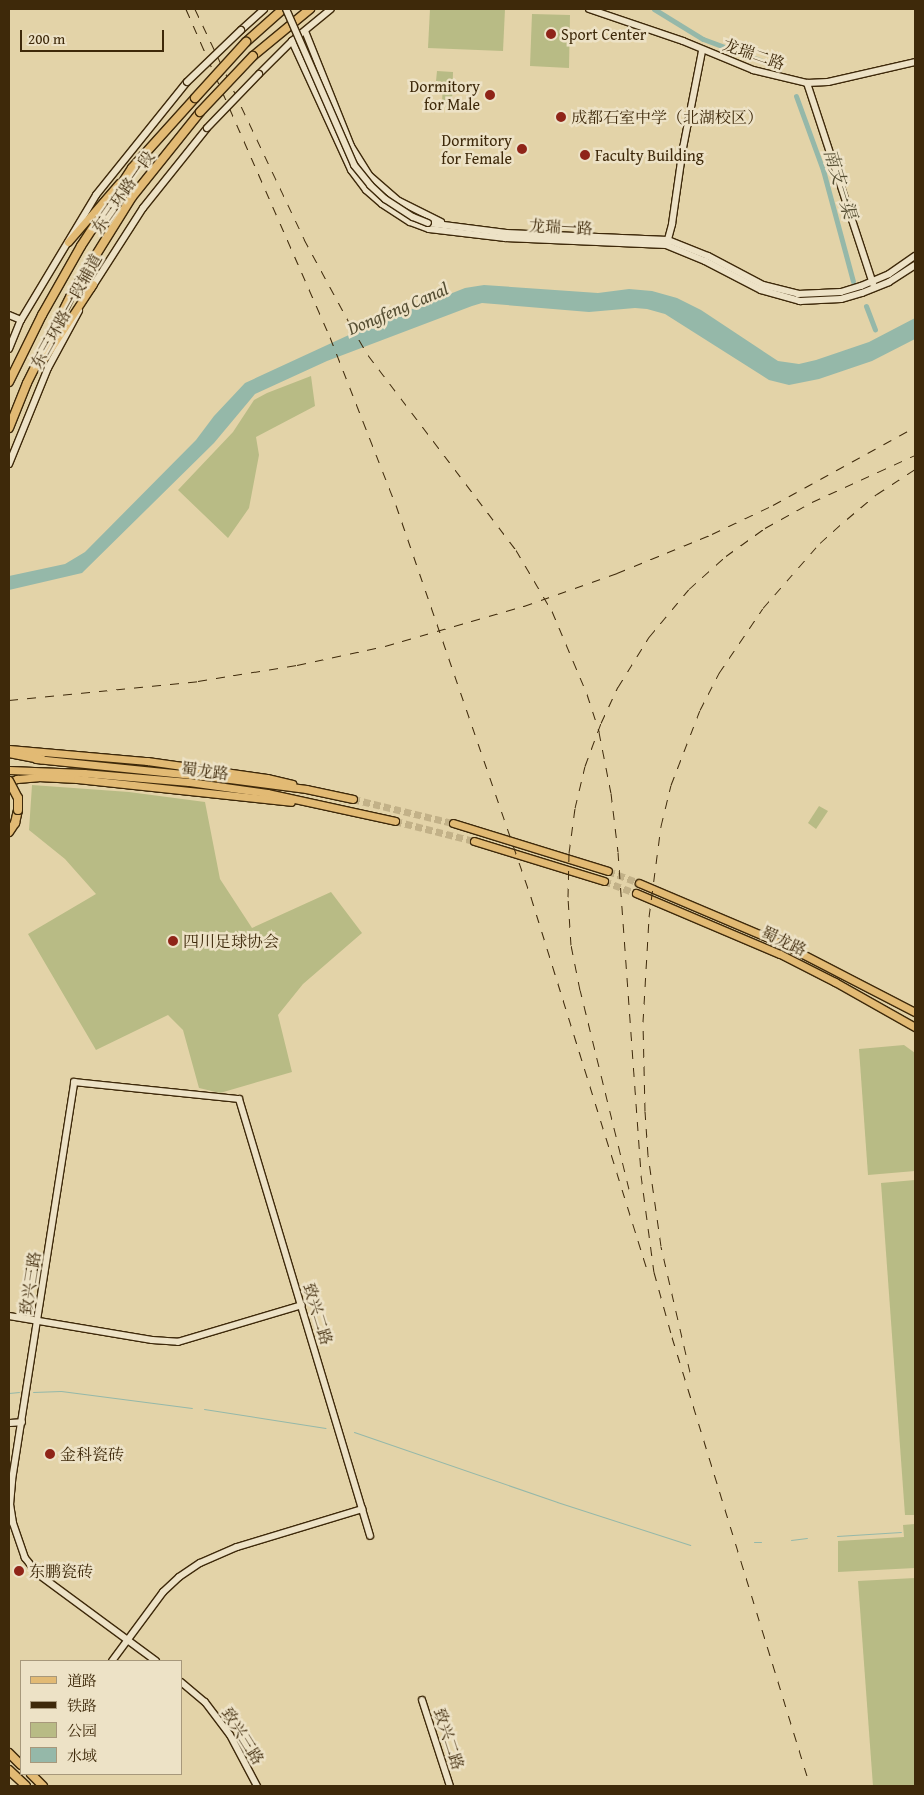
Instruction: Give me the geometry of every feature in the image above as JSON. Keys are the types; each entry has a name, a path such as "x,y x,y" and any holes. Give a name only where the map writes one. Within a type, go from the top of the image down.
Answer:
{"highway":[{"name":"东三环路一段","path":"9,382 42,315 81,246 132,168 246,42 284,9"},
{"name":"东三环路一段","path":"9,428 28,383 71,295 132,197 200,112 253,56 310,9"},
{"path":"9,753 41,759"},
{"path":"9,781 18,798 18,810 15,823 9,832"},
{"path":"9,1753 20,1763"},
{"path":"9,1770 26,1786"},
{"path":"32,1775 43,1786"}],"main road":[{"path":"68,242 132,168"},
{"path":"28,383 94,284"},
{"path":"9,749 164,763 267,778 306,789"},
{"name":"蜀龙路","path":"9,758 41,759 269,784 306,789 353,799"},
{"name":"蜀龙路","path":"9,770 130,776 267,793 395,821"},
{"path":"9,781 38,778 77,779 182,789 279,802 305,802"},
{"path":"453,823 608,871"},
{"path":"474,841 604,881"},
{"name":"蜀龙路","path":"639,882 785,945 915,1012"},
{"name":"蜀龙路","path":"636,893 780,954 835,982 915,1027"}],"street":[{"name":"东三环路一段辅道","path":"9,349 12,333 96,195 188,82 264,9"},
{"path":"284,9 354,165 375,191 385,199 413,217 455,231"},
{"name":"东三环路一段辅道","path":"9,464 48,368 94,284 142,208 207,128 292,41 331,9"},
{"name":"龙瑞二路","path":"589,9 683,41 702,51 776,77 807,83 828,82 915,62"},
{"path":"304,31 351,146 370,176 390,195 413,210 455,231"},
{"path":"292,41 341,151 351,170 366,190 387,208 410,222 429,229 455,231"},
{"path":"667,242 702,51"},
{"path":"807,83 873,285"},
{"name":"龙瑞一路","path":"455,231 667,242 693,249 763,285 791,293 820,295 873,285"},
{"path":"873,285 915,256"},
{"path":"873,285 915,265"},
{"path":"9,315 21,320"},
{"name":"致兴三路","path":"155,1660 38,1574 25,1558 13,1523 10,1505 22,1422 39,1321 74,1082 239,1100"},
{"name":"致兴二路","path":"239,1100 370,1536"},
{"path":"9,1316 152,1340 178,1342 302,1305"},
{"path":"9,1424 22,1422"},
{"path":"113,1660 163,1592 179,1577 200,1563 237,1547 362,1509"},
{"name":"致兴三路","path":"182,1683 204,1702 230,1735 257,1786"},
{"name":"致兴二路","path":"422,1700 450,1786"}],"green space":[{"path":"430,9 505,9 503,51 428,48"},
{"name":"Sport Center","path":"532,14 570,15 569,68 530,66"},
{"path":"437,71 453,72 452,104 442,103 443,82 436,81"},
{"path":"311,376 315,406 256,437 259,455 249,508 228,538 178,490 233,432 254,400"},
{"path":"32,785 129,792 205,802 220,879 252,928 331,892 362,933 303,984 278,1015 292,1072 220,1093 199,1088 183,1030 168,1015 96,1050 28,934 96,894 65,859 29,830"},
{"path":"819,806 828,811 816,829 808,823"},
{"path":"904,1045 915,1053 915,1171 868,1175 859,1049"},
{"path":"915,1180 915,1515 905,1515 881,1183"},
{"path":"915,1524 915,1568 838,1572 838,1541 904,1537 903,1525"},
{"path":"915,1578 915,1786 873,1786 858,1581"}],"water":[{"path":"484,285 598,293 629,289 652,291 677,298 701,310 778,361 799,364 869,342 915,318 915,339 872,361 819,379 789,385 769,380 665,314 647,309 635,308 589,312 482,303 327,361 255,394 214,443 82,573 9,590 9,576 65,564 85,552 196,440 214,416 245,383 364,328 465,288"}],"waterway":[{"name":"南支一渠","path":"654,9 703,39 773,65"},
{"name":"南支一渠","path":"796,96 823,170 853,281"},
{"name":"南支一渠","path":"866,306 875,329"},
{"path":"33,1392 61,1391 192,1408"},
{"path":"9,1393 19,1392"},
{"path":"204,1409 326,1428"},
{"path":"354,1432 557,1502 690,1545"},
{"path":"837,1536 901,1532"},
{"path":"791,1540 807,1538"},
{"path":"754,1542 761,1542"}],"tunnel":[{"path":"353,799 453,823"},
{"path":"395,821 474,841"},
{"path":"608,871 639,883"},
{"path":"604,881 636,893"}],"railway":[{"path":"186,9 330,337 396,505 531,897 648,1273"},
{"path":"195,9 304,239 350,324 368,355 516,550 552,611 587,694 599,732 611,793 618,852 641,1175 654,1272 672,1337 810,1786"},
{"path":"9,700 198,681 297,665 385,646 524,606 617,573 712,534 773,505 915,427"},
{"path":"629,1189 580,990 571,945 568,897 569,853 575,808 585,766 601,723 618,687 649,637 689,589 726,556 765,528 812,502 915,455"},
{"path":"690,1372 661,1246 648,1155 645,1111 643,1022 649,917 661,826 671,785 700,710 719,673 763,608 820,543 877,494 915,469"}],"place":[{"name":"Sport Center","path":"551,34"},
{"name":"Dormitory for Male","path":"490,95"},
{"name":"成都石室中学（北湖校区）","path":"561,117"},
{"name":"Dormitory for Female","path":"522,149"},
{"name":"Faculty Building","path":"585,155"},
{"name":"四川足球协会","path":"173,941"},
{"name":"金科瓷砖","path":"50,1454"},
{"name":"东鹏瓷砖","path":"19,1571"}],"water label":[{"name":"Dongfeng Canal","path":"398,309"}]}
